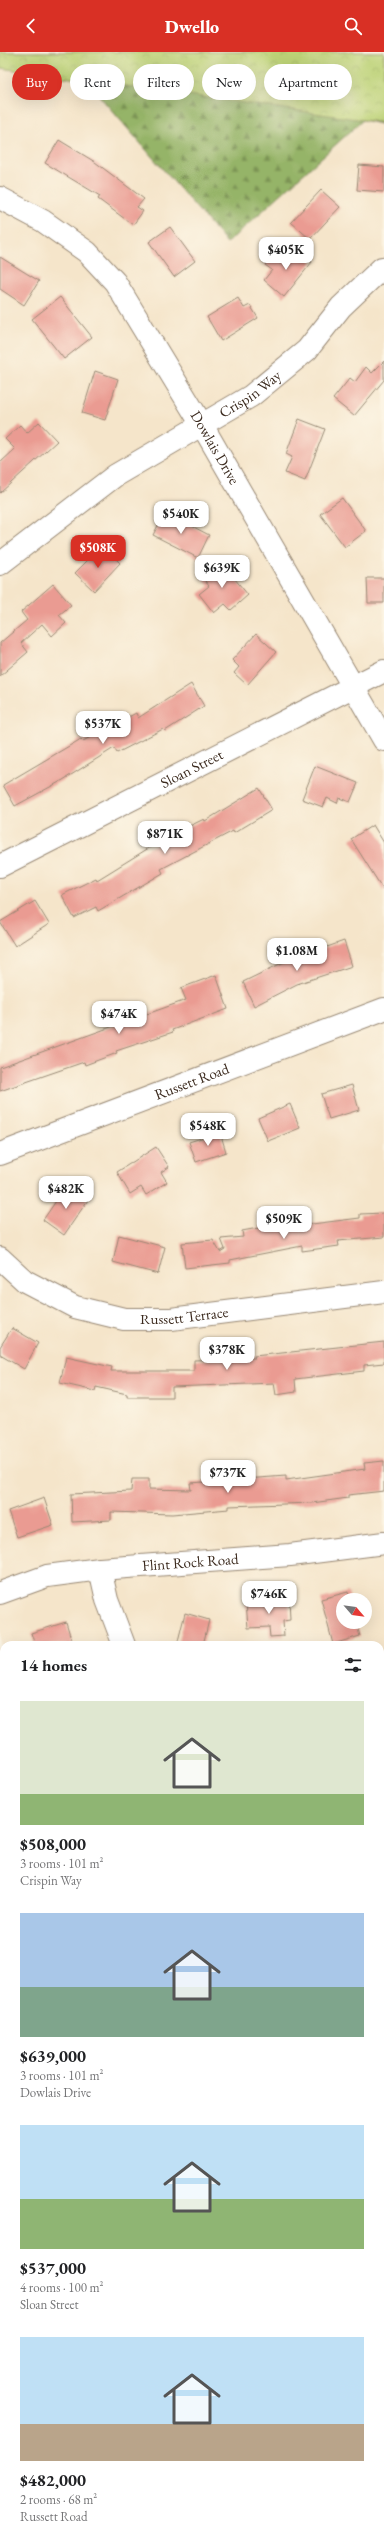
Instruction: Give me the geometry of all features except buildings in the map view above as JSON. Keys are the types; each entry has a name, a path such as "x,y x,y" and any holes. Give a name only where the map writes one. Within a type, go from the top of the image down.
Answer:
{"street":[{"name":"Dowlais Drive","path":"0,198 43,221 87,252 115,282 202,425 384,740"},
{"name":"Crispin Way","path":"0,564 116,475 251,396 307,350 341,307 382,268"},
{"name":"Sloan Street","path":"0,866 384,671"},
{"name":"Russett Road","path":"0,1154 13,1147 384,1009"},
{"name":"Russett Terrace","path":"0,1258 25,1281 75,1308 124,1318 171,1318 384,1292"},
{"name":"Flint Rock Road","path":"0,1593 47,1576 100,1569 290,1555 384,1543"},
{"path":"100,1569 107,1600 122,1641"}],"green space":[{"path":"0,52 384,52 384,125 363,120 227,243 103,100 125,100 125,64 70,64 70,72 62,70 62,64 41,64"},
{"path":"0,52 384,52 384,123 223,100 256,100 256,64 202,64 202,97 194,96 194,64 133,64 133,87 125,86 125,64 70,64 70,78 62,77 62,64 12,64 12,70 0,68"}]}
